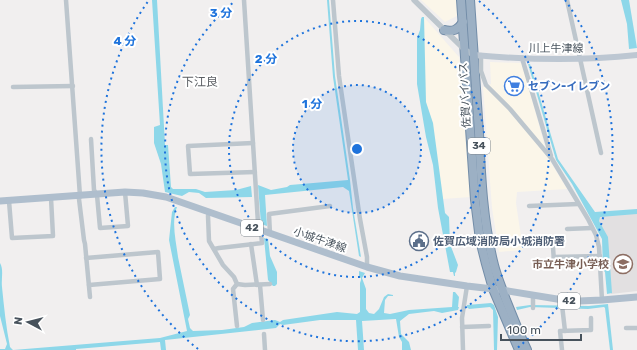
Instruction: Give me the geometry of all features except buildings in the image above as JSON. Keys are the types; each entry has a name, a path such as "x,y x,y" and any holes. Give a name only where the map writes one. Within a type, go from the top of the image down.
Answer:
{"highway":[{"name":"佐賀バイパス","path":"461,0 475,200 480,240 493,288 519,350"},
{"name":"佐賀バイパス","path":"470,0 478,55 484,214 494,267 527,350"},
{"path":"444,30 456,30 463,22"}],"main road":[{"name":"川上牛津線","path":"478,55 522,58 580,58 637,55"},
{"name":"小城牛津線","path":"0,201 125,192 143,193 166,197 260,231 367,267 400,276 467,286 493,288 533,295 563,305 579,302 637,297"}],"street":[{"path":"66,0 80,196 79,200 90,297"},
{"path":"214,249 262,243 258,223 244,0"},
{"path":"334,0 339,76 367,257 367,267"},
{"path":"414,0 465,50 478,55 481,71 486,85 510,109 552,159 596,235 600,256 602,300"},
{"path":"567,0 600,153"},
{"path":"522,58 552,159"},
{"path":"13,87 72,86"},
{"path":"91,139 94,190 97,195 100,228 128,226 125,192"},
{"path":"253,143 188,146 190,174 255,172"},
{"path":"9,201 12,238 53,236 51,198"},
{"path":"529,206 578,204"},
{"path":"270,234 270,214 330,206"},
{"path":"209,213 209,241 223,265 234,277 237,284"},
{"path":"567,229 592,228"},
{"path":"251,244 264,320"},
{"path":"542,262 554,262 553,248"},
{"path":"86,258 158,252 160,279 89,285"},
{"path":"554,257 600,256"},
{"path":"237,284 270,284"},
{"path":"237,284 232,289 237,326"},
{"path":"463,350 462,318 467,286"},
{"path":"533,295 533,306"},
{"path":"563,305 565,331"},
{"path":"562,350 560,331 591,330 591,318"},
{"path":"462,327 489,326"},
{"path":"626,328 637,328"},
{"path":"264,334 266,350"}],"shaded area":[{"path":"421,0 456,0 457,16 445,22"},
{"path":"423,16 459,57 471,197 442,199 425,103"},
{"path":"490,62 522,63 548,158 567,189 517,192 516,203 523,250 499,252 492,208 483,87 491,84"},
{"name":"市立牛津小学校","path":"637,212 637,291 611,294 607,237 596,216"}],"water":[{"path":"152,0 157,0 165,145 168,145 171,187 173,189 196,189 205,192 236,190 251,186 252,197 206,198 199,193 189,192 182,196 165,192 161,164 154,143 154,127 160,125"},
{"path":"327,0 329,0 335,76 361,257 359,256 349,191 343,187 265,195 267,226 261,224 258,185 271,190 290,185 348,180 333,77"},
{"path":"621,0 629,0 637,48 629,49 627,24"},
{"path":"422,17 424,17 426,102 433,123 445,213 449,217 450,244 458,265 455,276 453,272 450,272 438,208 433,165 426,137 417,84 417,38"},
{"path":"528,64 530,64 558,159 595,212 637,209 637,214 600,217 599,221 608,237 612,293 607,294 605,272 603,270 602,239 572,184 556,160"},
{"path":"175,207 177,207 174,219 174,232 190,315 188,319 190,328 193,331 222,330 244,327 252,323 275,320 280,322 283,320 337,312 357,314 360,312 361,278 359,277 359,271 365,273 362,278 366,289 366,309 369,313 374,314 379,309 384,297 388,294 393,296 388,296 385,300 384,313 390,314 409,310 452,307 453,292 455,292 459,297 458,310 442,313 434,311 409,314 400,321 401,334 409,342 411,350 402,350 402,342 399,337 396,319 362,321 364,350 358,350 356,320 320,320 283,325 280,324 276,328 165,340 166,350 161,350 160,342 76,350 13,350 160,338 187,331 169,240 172,212"},
{"path":"264,238 268,239 270,256 277,272 277,284 275,286 273,286 268,280"},
{"path":"0,263 2,269 2,287 7,332 10,347 13,350 0,350 5,349 7,344 0,316"},
{"path":"491,303 494,305 498,317 497,350 494,350 493,310 490,307 469,309 467,307 467,305"},
{"path":"608,304 613,350 610,350 604,307 588,309 530,307 517,310 516,307 530,305 589,306"}],"place":[{"name":"セブン-イレブン","path":"514,86"},
{"name":"佐賀広域消防局小城消防署","path":"419,241"},
{"name":"市立牛津小学校","path":"623,264"}],"district":[{"name":"下江良","path":"200,82"}]}
